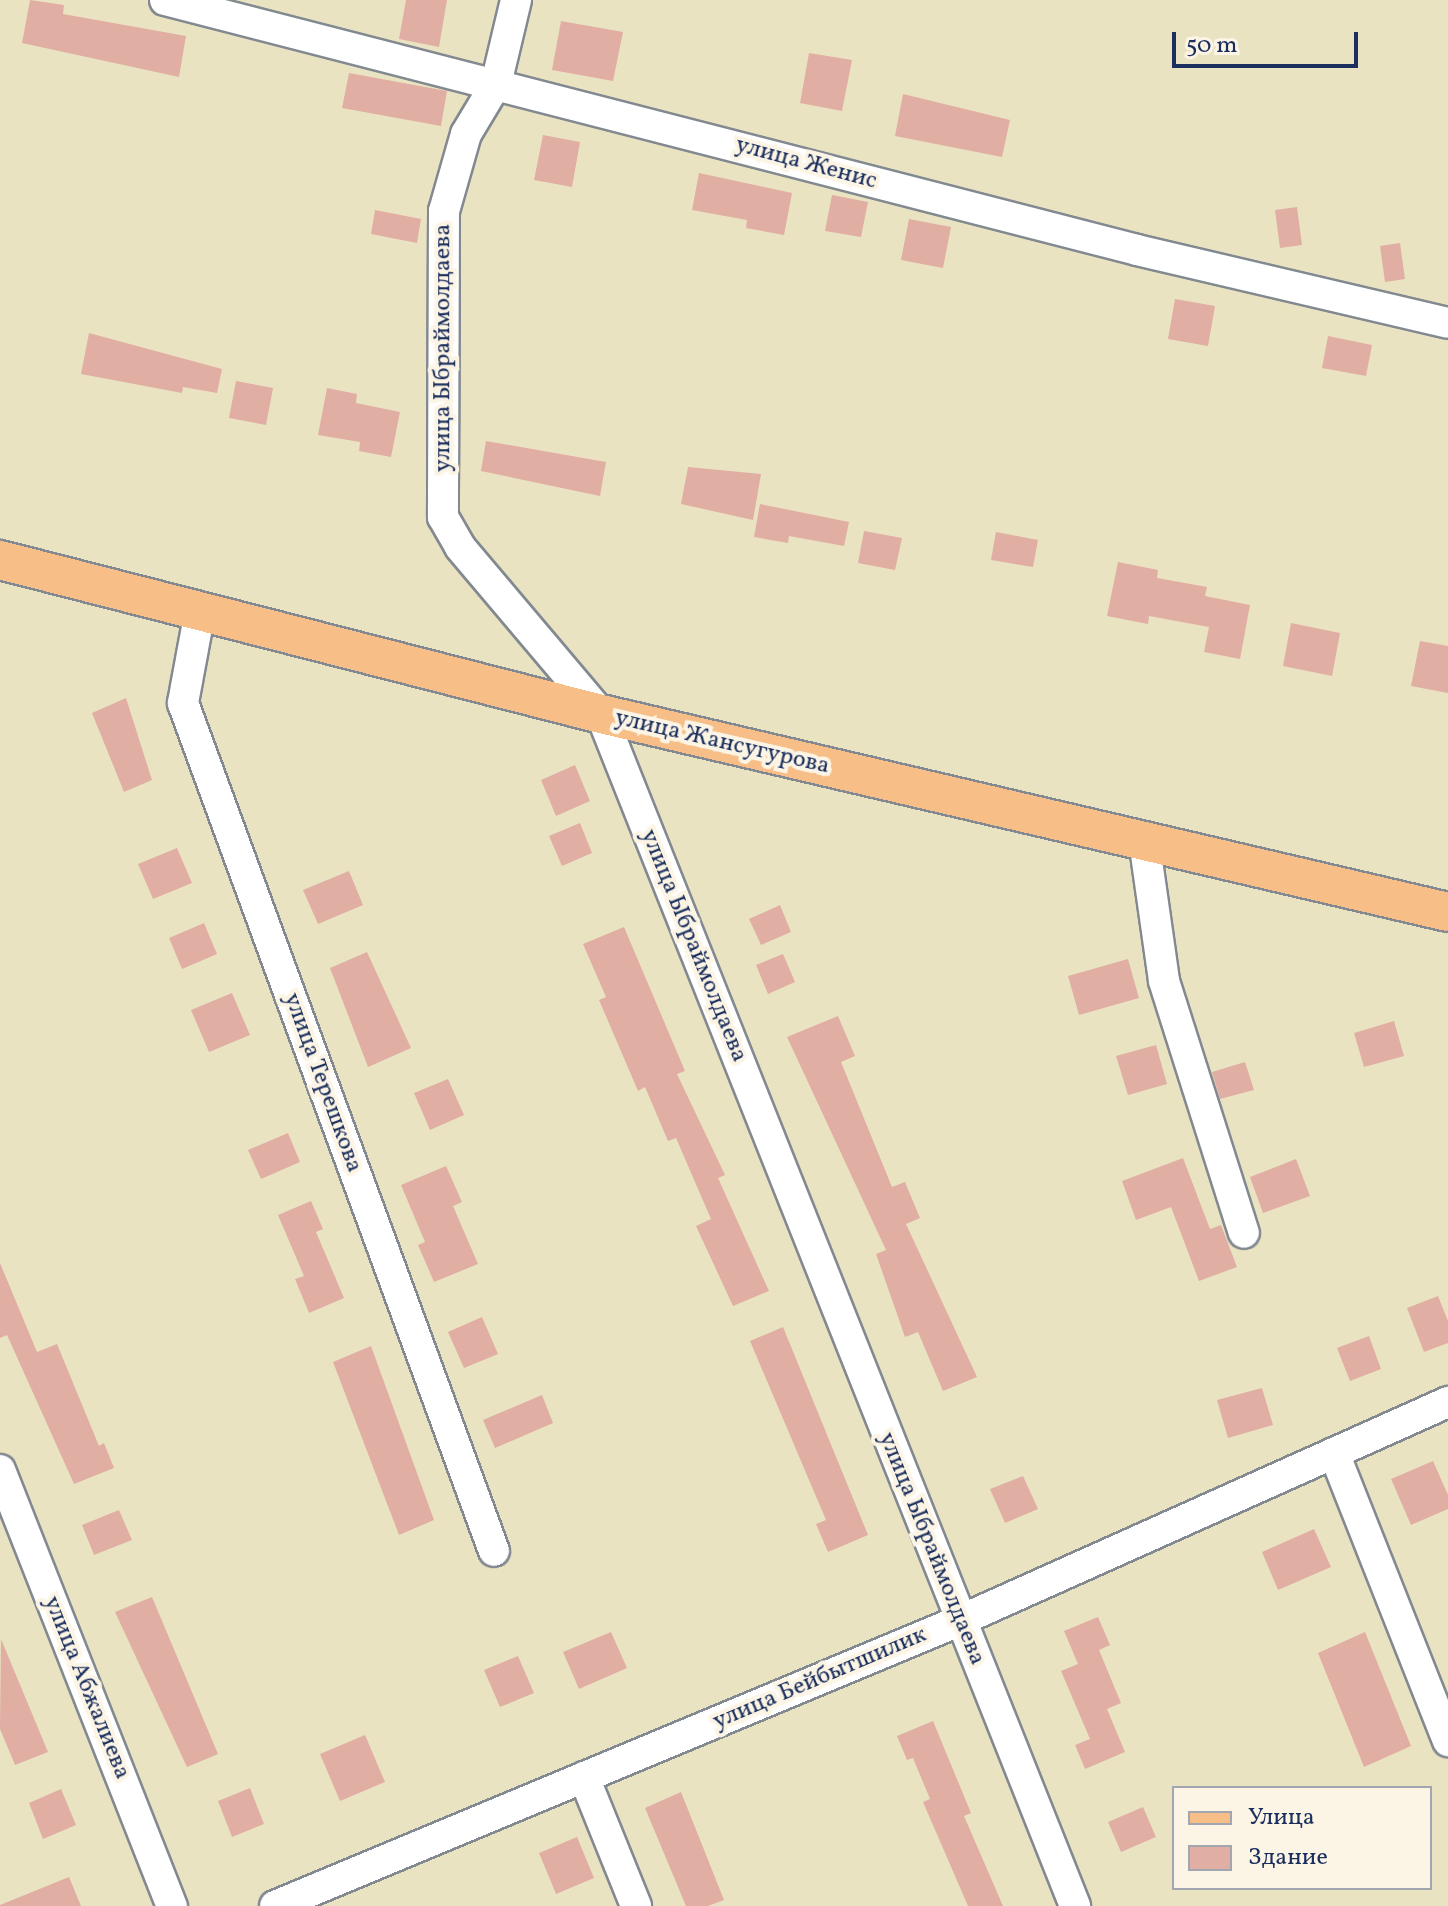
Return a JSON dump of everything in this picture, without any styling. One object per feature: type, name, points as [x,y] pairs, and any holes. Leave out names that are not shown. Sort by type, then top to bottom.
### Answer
[{"type":"main road","name":"улица Жансугурова","points":[[0,560],[601,714],[1448,912]]},
{"type":"street","name":"улица Женис","points":[[165,0],[1137,250],[1448,323]]},
{"type":"street","name":"улица Ыбраймолдаева","points":[[516,0],[496,84],[466,134],[444,211],[443,517],[460,547],[601,714],[959,1621],[1075,1906]]},
{"type":"street","name":"улица Терешкова","points":[[200,611],[183,703],[494,1551]]},
{"type":"street","points":[[1144,840],[1164,981],[1244,1233]]},
{"type":"street","name":"улица Бейбытшилик","points":[[275,1906],[959,1621],[1448,1402]]},
{"type":"street","points":[[1334,1453],[1448,1741]]},
{"type":"street","name":"улица Абжалиева","points":[[0,1470],[172,1906]]},
{"type":"street","points":[[584,1777],[636,1906]]},
{"type":"building","points":[[30,0],[64,5],[63,14],[186,36],[179,77],[22,43]]},
{"type":"building","points":[[406,0],[447,0],[439,47],[399,39]]},
{"type":"building","points":[[561,21],[623,32],[613,81],[552,70]]},
{"type":"building","points":[[809,53],[852,60],[842,111],[800,103]]},
{"type":"building","points":[[349,73],[447,91],[441,126],[342,108]]},
{"type":"building","points":[[903,94],[1010,120],[1002,157],[895,136]]},
{"type":"building","points":[[543,135],[580,142],[572,187],[534,180]]},
{"type":"building","points":[[699,173],[792,193],[784,235],[746,228],[747,220],[692,210]]},
{"type":"building","points":[[832,195],[868,202],[861,237],[825,231]]},
{"type":"building","points":[[1297,207],[1302,245],[1280,248],[1275,210]]},
{"type":"building","points":[[375,210],[421,219],[417,243],[371,234]]},
{"type":"building","points":[[909,219],[951,227],[943,268],[901,260]]},
{"type":"building","points":[[1400,243],[1405,279],[1385,282],[1380,246]]},
{"type":"building","points":[[1175,299],[1215,306],[1208,346],[1168,339]]},
{"type":"building","points":[[89,333],[222,369],[217,393],[183,387],[182,393],[81,374]]},
{"type":"building","points":[[1328,336],[1372,345],[1366,376],[1322,368]]},
{"type":"building","points":[[236,381],[273,388],[266,425],[229,418]]},
{"type":"building","points":[[327,388],[357,394],[356,403],[400,412],[391,457],[359,451],[360,442],[318,435]]},
{"type":"building","points":[[486,441],[606,462],[600,496],[481,471]]},
{"type":"building","points":[[688,467],[761,474],[753,520],[681,504]]},
{"type":"building","points":[[760,504],[849,522],[844,546],[789,536],[788,543],[754,537]]},
{"type":"building","points":[[864,531],[902,538],[895,570],[858,563]]},
{"type":"building","points":[[996,532],[1038,540],[1033,567],[991,560]]},
{"type":"building","points":[[1118,562],[1158,570],[1157,578],[1207,587],[1205,596],[1250,605],[1240,659],[1204,652],[1209,627],[1149,616],[1148,624],[1107,616]]},
{"type":"building","points":[[1291,623],[1340,633],[1332,676],[1283,666]]},
{"type":"building","points":[[1420,641],[1448,646],[1448,693],[1411,686]]},
{"type":"building","points":[[126,698],[152,780],[124,792],[92,713]]},
{"type":"building","points":[[575,765],[590,801],[556,816],[541,780]]},
{"type":"building","points":[[580,823],[592,853],[562,866],[549,836]]},
{"type":"building","points":[[177,848],[192,883],[153,899],[138,864]]},
{"type":"building","points":[[349,871],[363,905],[318,924],[303,890]]},
{"type":"building","points":[[780,905],[791,932],[761,945],[749,919]]},
{"type":"building","points":[[204,923],[217,954],[182,969],[169,938]]},
{"type":"building","points":[[624,927],[685,1071],[677,1074],[725,1175],[718,1178],[769,1291],[733,1306],[696,1226],[711,1219],[676,1138],[668,1141],[645,1087],[638,1091],[599,1000],[606,997],[583,944]]},
{"type":"building","points":[[367,952],[411,1048],[368,1067],[330,968]]},
{"type":"building","points":[[783,954],[795,982],[768,994],[756,965]]},
{"type":"building","points":[[1128,959],[1139,998],[1079,1015],[1068,976]]},
{"type":"building","points":[[232,993],[250,1035],[209,1052],[191,1010]]},
{"type":"building","points":[[838,1016],[855,1056],[841,1062],[892,1187],[905,1182],[920,1218],[906,1224],[977,1377],[943,1391],[918,1332],[905,1337],[876,1254],[886,1250],[787,1037]]},
{"type":"building","points":[[1394,1021],[1404,1056],[1364,1067],[1354,1033]]},
{"type":"building","points":[[1156,1045],[1167,1084],[1128,1095],[1116,1056]]},
{"type":"building","points":[[1245,1062],[1254,1090],[1220,1099],[1212,1072]]},
{"type":"building","points":[[448,1079],[464,1115],[430,1130],[414,1093]]},
{"type":"building","points":[[288,1133],[300,1162],[261,1179],[248,1150]]},
{"type":"building","points":[[1183,1158],[1210,1229],[1221,1225],[1237,1267],[1199,1281],[1171,1207],[1136,1220],[1122,1181]]},
{"type":"building","points":[[1296,1159],[1310,1196],[1263,1213],[1250,1177]]},
{"type":"building","points":[[446,1166],[462,1202],[453,1206],[478,1264],[434,1282],[418,1245],[425,1242],[401,1185]]},
{"type":"building","points":[[311,1201],[323,1229],[316,1232],[344,1298],[309,1313],[295,1279],[304,1276],[278,1215]]},
{"type":"building","points":[[0,1263],[37,1352],[57,1344],[99,1446],[104,1443],[114,1468],[74,1484],[7,1335],[0,1338]]},
{"type":"building","points":[[1438,1296],[1448,1321],[1448,1343],[1424,1352],[1407,1308]]},
{"type":"building","points":[[482,1317],[498,1354],[464,1368],[448,1332]]},
{"type":"building","points":[[783,1327],[868,1535],[828,1552],[816,1524],[826,1520],[750,1341]]},
{"type":"building","points":[[1369,1336],[1381,1369],[1350,1381],[1337,1348]]},
{"type":"building","points":[[371,1346],[434,1520],[399,1535],[333,1362]]},
{"type":"building","points":[[1262,1388],[1273,1425],[1228,1438],[1217,1400]]},
{"type":"building","points":[[542,1395],[553,1423],[495,1448],[483,1420]]},
{"type":"building","points":[[1433,1461],[1448,1495],[1448,1509],[1411,1525],[1391,1479]]},
{"type":"building","points":[[1023,1476],[1038,1509],[1005,1523],[990,1489]]},
{"type":"building","points":[[119,1510],[132,1540],[94,1555],[82,1525]]},
{"type":"building","points":[[1314,1529],[1331,1567],[1278,1590],[1262,1552]]},
{"type":"building","points":[[152,1597],[218,1754],[187,1767],[115,1612]]},
{"type":"building","points":[[1098,1617],[1110,1645],[1099,1650],[1121,1703],[1107,1709],[1125,1752],[1085,1769],[1075,1745],[1090,1739],[1061,1671],[1078,1664],[1064,1631]]},
{"type":"building","points":[[611,1632],[627,1668],[579,1689],[563,1652]]},
{"type":"building","points":[[1365,1632],[1411,1746],[1364,1767],[1318,1653]]},
{"type":"building","points":[[1,1639],[48,1752],[15,1765],[0,1729]]},
{"type":"building","points":[[518,1656],[534,1693],[500,1707],[484,1670]]},
{"type":"building","points":[[933,1721],[971,1813],[964,1816],[1003,1906],[968,1906],[923,1802],[930,1799],[913,1758],[907,1760],[897,1736]]},
{"type":"building","points":[[365,1735],[385,1782],[340,1801],[320,1754]]},
{"type":"building","points":[[250,1788],[264,1824],[232,1837],[218,1801]]},
{"type":"building","points":[[61,1789],[76,1825],[43,1839],[29,1803]]},
{"type":"building","points":[[681,1792],[724,1900],[708,1906],[686,1906],[645,1808]]},
{"type":"building","points":[[1143,1807],[1156,1837],[1121,1852],[1108,1822]]},
{"type":"building","points":[[577,1837],[594,1878],[556,1894],[539,1853]]},
{"type":"building","points":[[69,1877],[81,1906],[0,1906],[0,1905]]}]
